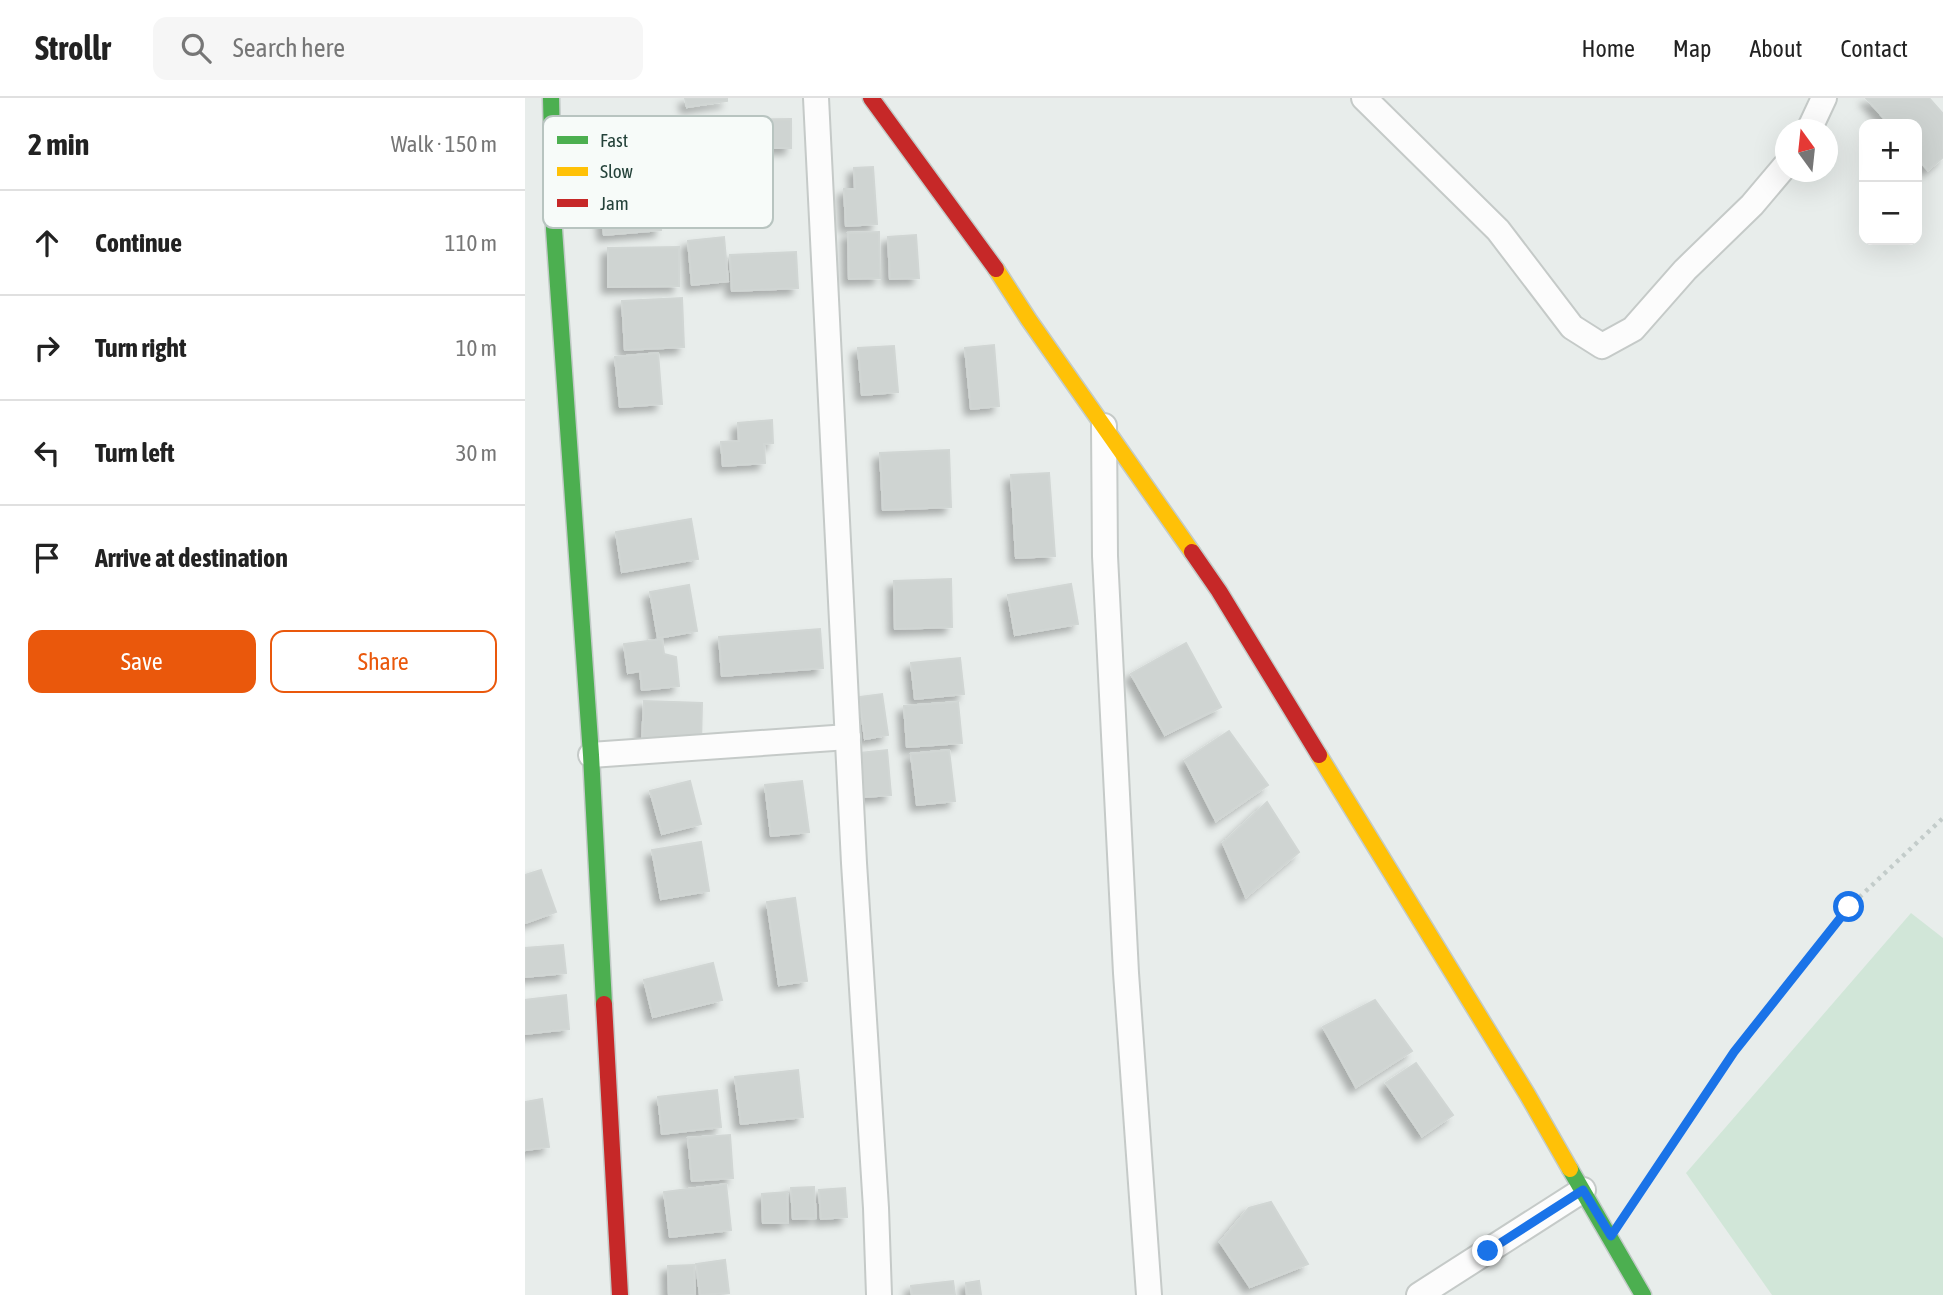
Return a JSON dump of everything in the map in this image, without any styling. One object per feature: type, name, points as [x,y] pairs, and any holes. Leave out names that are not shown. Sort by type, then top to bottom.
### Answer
[{"type":"street","points":[[551,98],[551,116]]},
{"type":"street","points":[[816,98],[879,1295]]},
{"type":"street","points":[[871,98],[987,255],[1029,320],[1219,591],[1527,1094],[1643,1295]]},
{"type":"street","points":[[1364,98],[1498,230],[1573,327],[1602,346],[1633,329],[1685,270],[1752,205],[1775,179]]},
{"type":"street","points":[[1814,119],[1824,98]]},
{"type":"street","points":[[554,228],[591,755],[620,1295]]},
{"type":"street","points":[[1104,426],[1105,556],[1126,972],[1149,1295]]},
{"type":"street","points":[[591,755],[848,737]]},
{"type":"street","points":[[1419,1295],[1583,1190]]},
{"type":"path","points":[[1611,1236],[1734,1052],[1840,918],[1943,818]]},
{"type":"green space","points":[[1911,913],[1943,938],[1943,1295],[1772,1295],[1686,1173]]},
{"type":"building","points":[[685,98],[727,98],[727,101],[687,107]]},
{"type":"building","points":[[1866,98],[1929,98],[1943,114],[1943,157],[1928,170],[1922,163],[1922,119],[1885,119]]},
{"type":"building","points":[[773,119],[791,119],[791,148],[773,148]]},
{"type":"building","points":[[873,167],[877,224],[846,226],[844,189],[855,189],[854,168]]},
{"type":"building","points":[[603,228],[661,230],[604,235]]},
{"type":"building","points":[[879,232],[880,278],[849,279],[848,233]]},
{"type":"building","points":[[916,235],[919,278],[890,279],[888,237]]},
{"type":"building","points":[[724,237],[728,281],[692,285],[688,241]]},
{"type":"building","points":[[679,247],[679,286],[608,287],[608,248]]},
{"type":"building","points":[[796,252],[798,288],[732,291],[730,255]]},
{"type":"building","points":[[682,298],[684,347],[625,350],[622,301]]},
{"type":"building","points":[[994,345],[999,406],[971,409],[965,348]]},
{"type":"building","points":[[894,346],[898,392],[862,395],[858,348]]},
{"type":"building","points":[[658,353],[662,404],[620,407],[615,357]]},
{"type":"building","points":[[772,420],[773,443],[764,444],[765,463],[723,466],[721,442],[739,441],[738,423]]},
{"type":"building","points":[[949,450],[951,507],[883,510],[880,453]]},
{"type":"building","points":[[1049,473],[1055,556],[1016,558],[1011,475]]},
{"type":"building","points":[[691,519],[698,559],[622,572],[616,532]]},
{"type":"building","points":[[951,579],[952,627],[895,629],[894,581]]},
{"type":"building","points":[[1071,584],[1078,624],[1015,635],[1008,595]]},
{"type":"building","points":[[689,585],[697,631],[658,638],[650,592]]},
{"type":"building","points":[[820,629],[823,668],[722,676],[719,637]]},
{"type":"building","points":[[662,639],[664,654],[676,657],[679,686],[642,690],[640,671],[628,673],[624,644]]},
{"type":"building","points":[[1186,643],[1221,707],[1165,735],[1131,674]]},
{"type":"building","points":[[960,658],[964,694],[915,699],[911,663]]},
{"type":"building","points":[[882,694],[888,735],[865,739],[859,697]]},
{"type":"building","points":[[644,701],[702,703],[701,744],[642,741]]},
{"type":"building","points":[[958,702],[962,743],[907,747],[904,706]]},
{"type":"building","points":[[1229,731],[1268,785],[1216,821],[1185,760]]},
{"type":"building","points":[[887,750],[891,795],[864,797],[860,753]]},
{"type":"building","points":[[949,750],[955,801],[917,805],[911,754]]},
{"type":"building","points":[[690,781],[701,824],[662,834],[650,791]]},
{"type":"building","points":[[802,781],[809,832],[771,836],[765,785]]},
{"type":"building","points":[[1267,802],[1299,852],[1246,897],[1223,843]]},
{"type":"building","points":[[701,842],[709,891],[661,899],[652,850]]},
{"type":"building","points":[[541,870],[556,912],[525,923],[525,875]]},
{"type":"building","points":[[795,898],[807,981],[779,985],[767,902]]},
{"type":"building","points":[[563,945],[566,973],[525,977],[525,948]]},
{"type":"building","points":[[713,963],[722,1000],[653,1017],[644,980]]},
{"type":"building","points":[[566,995],[569,1029],[525,1034],[525,1000]]},
{"type":"building","points":[[1375,1000],[1412,1051],[1356,1087],[1323,1027]]},
{"type":"building","points":[[1416,1063],[1453,1115],[1422,1136],[1386,1083]]},
{"type":"building","points":[[798,1070],[803,1117],[741,1124],[735,1077]]},
{"type":"building","points":[[717,1090],[721,1127],[662,1134],[658,1097]]},
{"type":"building","points":[[542,1099],[549,1147],[525,1150],[525,1102]]},
{"type":"building","points":[[730,1135],[733,1178],[692,1181],[688,1138]]},
{"type":"building","points":[[726,1184],[731,1230],[670,1237],[664,1192]]},
{"type":"building","points":[[814,1187],[816,1218],[793,1219],[791,1188]]},
{"type":"building","points":[[845,1188],[847,1217],[821,1219],[819,1190]]},
{"type":"building","points":[[787,1192],[788,1223],[763,1223],[762,1194]]},
{"type":"building","points":[[1271,1202],[1308,1264],[1250,1287],[1220,1242],[1249,1208]]},
{"type":"building","points":[[725,1260],[729,1293],[700,1295],[696,1264]]},
{"type":"building","points":[[694,1265],[695,1295],[669,1295],[668,1266]]},
{"type":"building","points":[[953,1281],[955,1295],[912,1295],[911,1286]]},
{"type":"building","points":[[979,1281],[981,1295],[967,1295],[966,1283]]},
{"type":"traffic: fast","points":[[551,98],[551,116]]},
{"type":"traffic: fast","points":[[554,228],[591,755],[604,1004]]},
{"type":"traffic: fast","points":[[1570,1169],[1643,1295]]},
{"type":"traffic: slow","points":[[996,269],[1192,552]]},
{"type":"traffic: slow","points":[[1319,755],[1527,1094],[1570,1169]]},
{"type":"traffic: jam","points":[[871,98],[996,269]]},
{"type":"traffic: jam","points":[[1192,552],[1219,591],[1319,755]]},
{"type":"traffic: jam","points":[[604,1004],[620,1295]]},
{"type":"route","points":[[1488,1251],[1583,1190],[1611,1236],[1734,1052],[1849,907]]}]
